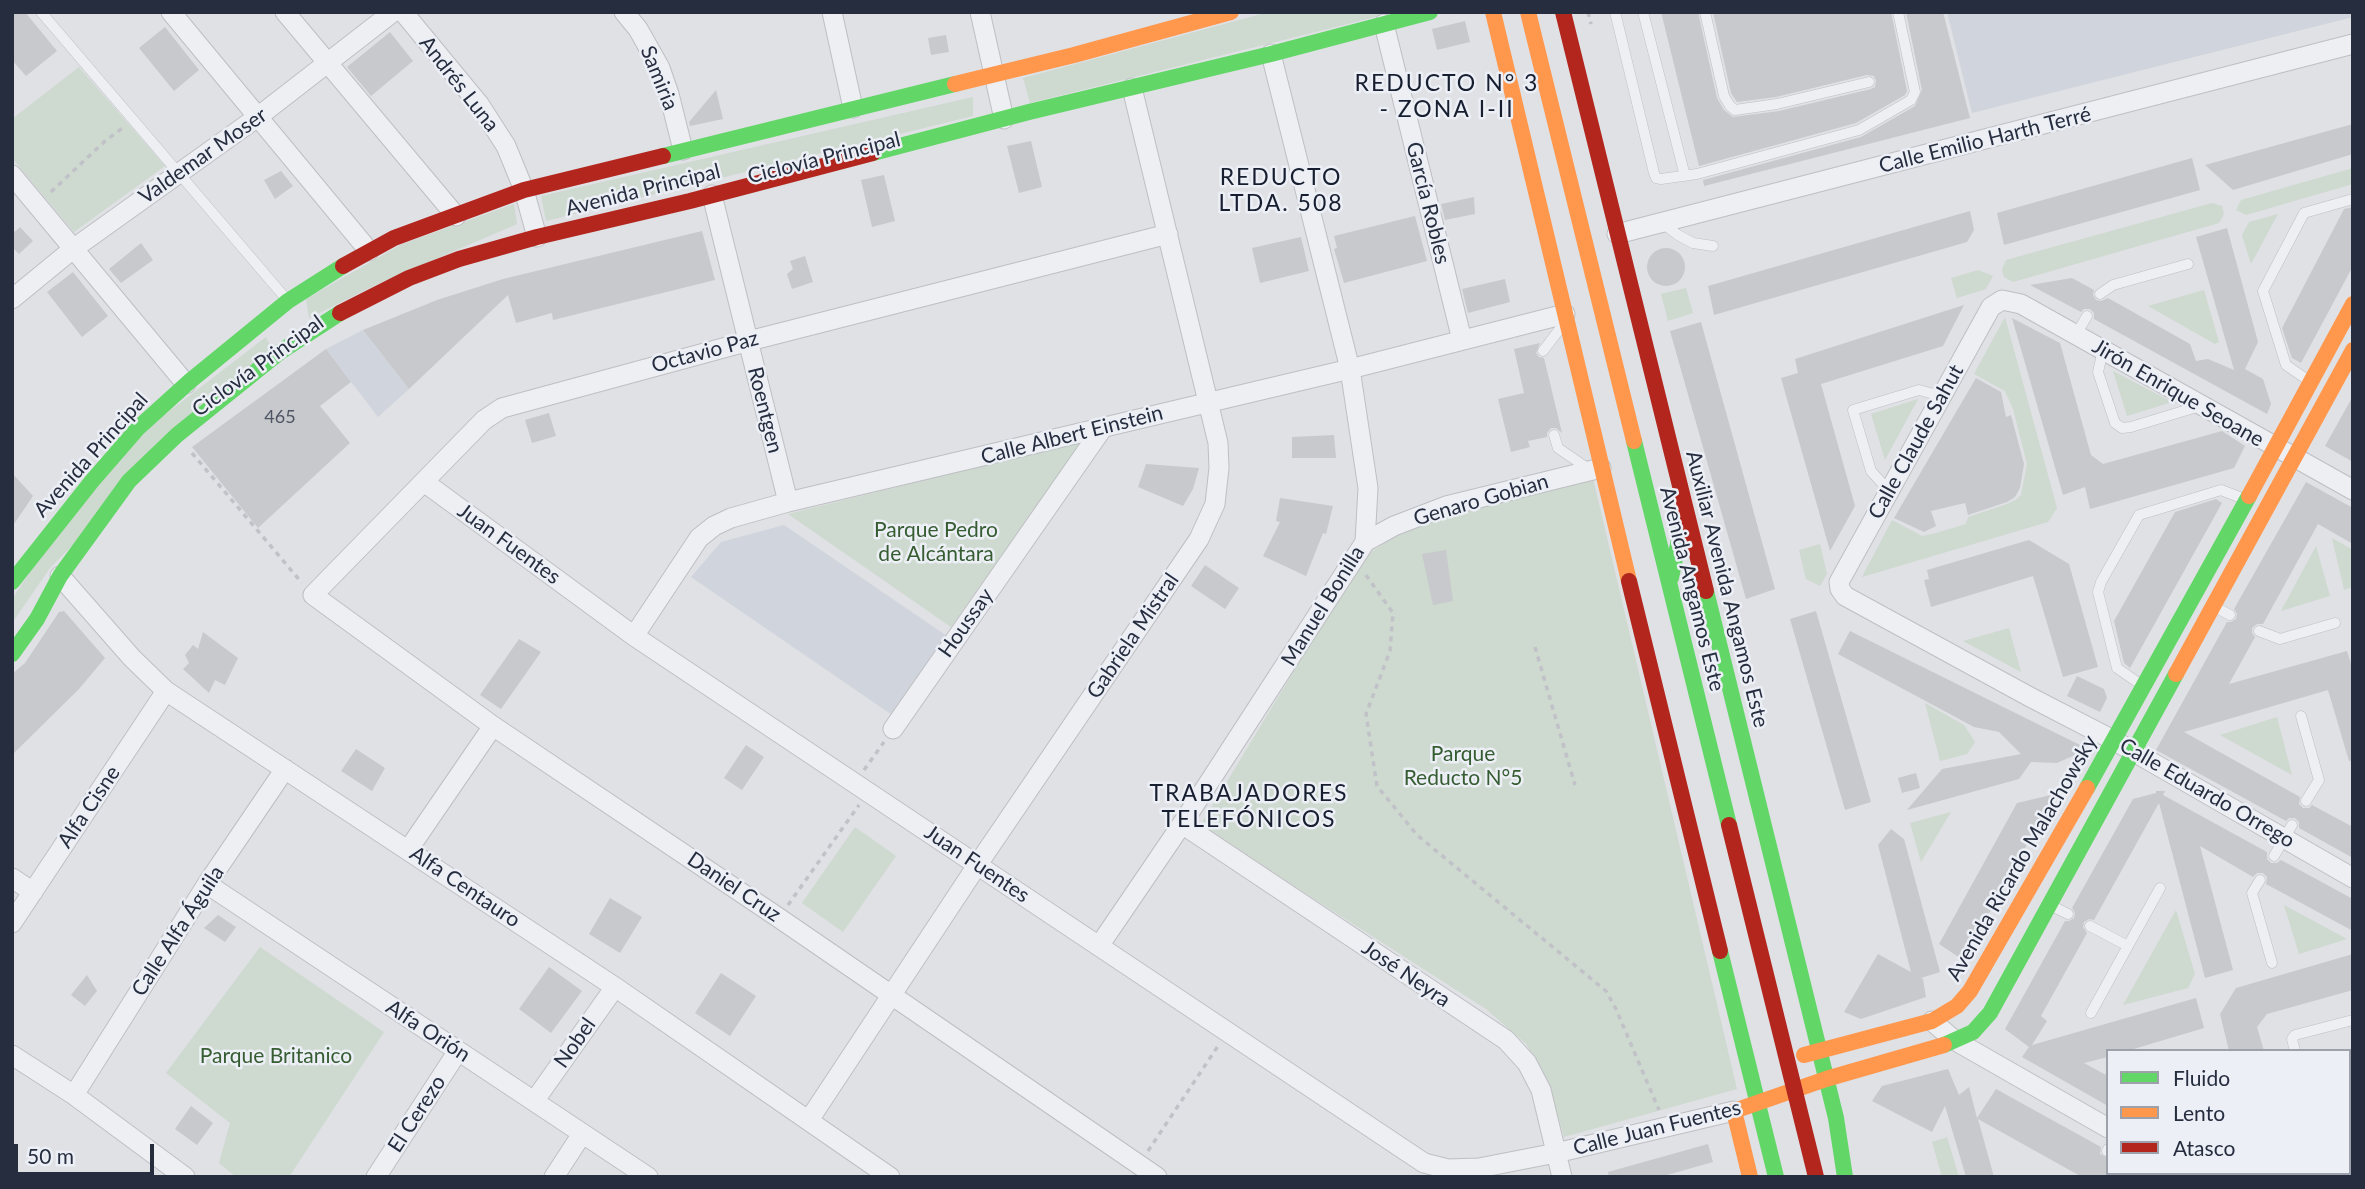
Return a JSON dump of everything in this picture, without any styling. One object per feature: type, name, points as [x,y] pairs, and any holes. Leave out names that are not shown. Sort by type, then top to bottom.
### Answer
[{"type":"main road","name":"Avenida Principal","points":[[12,582],[138,428],[186,384],[284,305],[369,251],[394,239],[524,190],[1231,12]]},
{"type":"main road","name":"Avenida Principal","points":[[12,654],[37,619],[60,576],[129,481],[177,435],[270,359],[329,319],[409,278],[458,259],[537,237],[1430,12]]},
{"type":"main road","points":[[1493,12],[1566,317],[1596,469],[1776,1177]]},
{"type":"main road","name":"Avenida Angamos Este","points":[[1528,12],[1816,1177]]},
{"type":"main road","name":"Auxiliar Avenida Angamos Este","points":[[1563,12],[1836,1118],[1845,1177]]},
{"type":"main road","name":"Avenida Ricardo Malachowsky","points":[[1757,1102],[1826,1079],[1940,1047],[1973,1032],[1990,1013],[2049,904],[2124,745],[2145,687],[2353,304]]},
{"type":"main road","points":[[284,305],[301,338]]},
{"type":"main road","name":"Avenida Ricardo Malachowsky","points":[[1786,1059],[1932,1021],[1957,1006],[1970,990],[2213,605],[2353,350]]},
{"type":"main road","points":[[1670,585],[1685,510]]},
{"type":"main road","points":[[2194,596],[2213,605]]},
{"type":"main road","points":[[1757,1102],[1786,1059]]},
{"type":"main road","name":"Calle Juan Fuentes","points":[[1734,1111],[1757,1102]]},
{"type":"main road","points":[[1734,1111],[1750,1177]]},
{"type":"street","points":[[171,12],[369,251]]},
{"type":"street","points":[[285,12],[456,216]]},
{"type":"street","name":"Valdemar Moser","points":[[12,299],[73,248],[259,117],[393,12]]},
{"type":"street","name":"Andrés Luna","points":[[403,12],[479,104],[506,146],[524,190],[537,237]]},
{"type":"street","name":"Samiria","points":[[624,12],[638,29],[660,68],[683,150]]},
{"type":"street","points":[[832,12],[853,108]]},
{"type":"street","points":[[980,12],[1004,119]]},
{"type":"street","name":"García Robles","points":[[1384,24],[1462,341]]},
{"type":"street","name":"Calle Emilio Harth Terré","points":[[1617,234],[2353,44]]},
{"type":"street","name":"Manuel Bonilla","points":[[1099,947],[1360,550],[1368,488],[1350,369],[1271,54]]},
{"type":"street","name":"Gabriela Mistral","points":[[809,1120],[978,864],[1166,588],[1208,523],[1214,504],[1219,468],[1218,443],[1132,88]]},
{"type":"street","points":[[12,175],[186,384]]},
{"type":"street","name":"Roentgen","points":[[712,195],[788,502]]},
{"type":"street","name":"Octavio Paz","points":[[313,595],[484,420],[502,408],[749,341],[1168,234]]},
{"type":"street","name":"Jirón Enrique Seoane","points":[[2003,300],[2021,304],[2353,490]]},
{"type":"street","name":"Calle Claude Sahut","points":[[1840,589],[1839,582],[1991,307],[2003,300]]},
{"type":"street","name":"Calle Albert Einstein","points":[[634,636],[704,533],[731,518],[788,502],[1566,317]]},
{"type":"street","name":"Houssay","points":[[893,729],[1102,429]]},
{"type":"street","name":"Genaro Gobian","points":[[1360,550],[1394,526],[1446,506],[1596,469]]},
{"type":"street","name":"Juan Fuentes","points":[[424,482],[634,636],[1424,1163],[1448,1169],[1479,1168],[1556,1153]]},
{"type":"street","name":"Alfa Centauro","points":[[60,576],[132,658],[166,691],[615,987],[890,1177]]},
{"type":"street","name":"Calle Eduardo Orrego","points":[[1840,589],[1845,596],[1922,638],[2288,831],[2353,877]]},
{"type":"street","name":"Daniel Cruz","points":[[313,595],[493,726],[1157,1177]]},
{"type":"street","name":"Alfa Cisne","points":[[12,923],[166,691]]},
{"type":"street","points":[[408,850],[493,726]]},
{"type":"street","name":"Calle Alfa Águila","points":[[74,1095],[207,884],[285,769]]},
{"type":"street","name":"José Neyra","points":[[1182,824],[1506,1040],[1527,1063],[1541,1090],[1562,1177]]},
{"type":"street","points":[[12,878],[33,892]]},
{"type":"street","name":"Alfa Orión","points":[[207,884],[648,1177]]},
{"type":"street","name":"Nobel","points":[[535,1100],[615,987]]},
{"type":"street","points":[[1932,1021],[1954,1040],[2106,1127]]},
{"type":"street","name":"El Cerezo","points":[[376,1177],[458,1051]]},
{"type":"street","points":[[12,1055],[74,1095],[185,1177]]},
{"type":"street","name":"Calle Juan Fuentes","points":[[1556,1153],[1734,1111]]},
{"type":"street","points":[[554,1177],[582,1134]]},
{"type":"lane","points":[[41,12],[179,172],[284,305]]},
{"type":"lane","points":[[1615,12],[1656,178],[1685,177],[1859,130],[1911,100],[1915,92],[1898,12]]},
{"type":"lane","points":[[1643,12],[1685,177]]},
{"type":"lane","points":[[1705,12],[1724,96],[1735,110],[1777,104],[1868,82]]},
{"type":"lane","points":[[2311,383],[2286,365],[2263,291],[2304,213],[2353,199]]},
{"type":"lane","points":[[1661,222],[1693,243],[1713,246]]},
{"type":"lane","points":[[2101,294],[2113,285],[2188,264]]},
{"type":"lane","points":[[2076,335],[2087,316]]},
{"type":"lane","points":[[1543,351],[1566,317]]},
{"type":"lane","points":[[2103,351],[2098,372],[2115,423],[2122,428],[2201,406]]},
{"type":"lane","points":[[1889,491],[1871,471],[1853,410],[1919,390],[1941,396]]},
{"type":"lane","points":[[1554,435],[1558,448],[1596,469]]},
{"type":"lane","points":[[2145,687],[2117,668],[2098,592],[2101,582],[2139,515],[2221,490],[2247,500]]},
{"type":"lane","points":[[2213,605],[2230,615]]},
{"type":"lane","points":[[2259,631],[2280,639],[2336,623]]},
{"type":"lane","points":[[2301,716],[2319,780],[2306,801]]},
{"type":"lane","points":[[2274,856],[2288,831]]},
{"type":"lane","points":[[2260,880],[2252,893],[2273,963]]},
{"type":"lane","points":[[2091,1013],[2160,888]]},
{"type":"lane","points":[[2049,904],[2068,915]]},
{"type":"lane","points":[[2090,926],[2128,946]]},
{"type":"lane","points":[[2294,1049],[2292,1040],[2295,1035],[2353,1020]]},
{"type":"path","points":[[37,206],[105,141],[134,120]]},
{"type":"path","points":[[177,435],[313,595]]},
{"type":"path","points":[[1360,550],[1393,613],[1390,651],[1366,714],[1377,786],[1417,835],[1606,991],[1667,1127]]},
{"type":"path","points":[[1535,647],[1575,785]]},
{"type":"path","points":[[779,918],[862,787],[893,729]]},
{"type":"path","points":[[1139,1165],[1227,1033]]},
{"type":"shaded area","points":[[1947,12],[2353,12],[2353,17],[1972,113]]},
{"type":"shaded area","points":[[363,330],[409,389],[378,417],[326,349]]},
{"type":"shaded area","points":[[784,525],[950,638],[895,717],[691,577],[721,542]]},
{"type":"green space","points":[[1269,12],[1396,12],[1030,103],[1023,78]]},
{"type":"green space","points":[[79,67],[165,166],[74,232],[12,158],[12,119]]},
{"type":"green space","points":[[973,97],[973,116],[546,221],[541,196]]},
{"type":"green space","points":[[2353,168],[2353,184],[2246,215],[2236,210],[2241,200]]},
{"type":"green space","points":[[2212,203],[2222,206],[2224,214],[2219,223],[2013,282],[2004,277],[2002,270],[2006,260]]},
{"type":"green space","points":[[514,204],[517,224],[380,283],[309,318],[306,299],[402,244]]},
{"type":"green space","points":[[2278,214],[2251,264],[2242,235],[2249,222]]},
{"type":"green space","points":[[1978,270],[1993,276],[1986,289],[1957,298],[1951,278]]},
{"type":"green space","points":[[1686,288],[1693,313],[1668,321],[1661,294]]},
{"type":"green space","points":[[2204,290],[2219,342],[2215,344],[2148,306]]},
{"type":"green space","points":[[2005,317],[2057,508],[2048,522],[1862,577],[1892,520],[1922,536],[1966,524],[1968,517],[2007,504],[2021,495],[2027,464],[2013,409],[2005,391],[1974,374]]},
{"type":"green space","points":[[266,337],[271,347],[50,568],[12,623],[12,599],[45,550],[141,433]]},
{"type":"green space","points":[[2113,371],[2172,402],[2127,416]]},
{"type":"green space","points":[[1918,399],[1885,460],[1871,414]]},
{"type":"green space","name":"Parque Pedro de Alcántara","points":[[1082,441],[951,627],[788,514]]},
{"type":"green space","name":"Parque Reducto N°5","points":[[1592,474],[1737,1089],[1564,1137],[1548,1081],[1526,1044],[1486,1009],[1200,826],[1363,557],[1399,534],[1449,511]]},
{"type":"green space","points":[[2332,538],[2353,550],[2353,587],[2344,590]]},
{"type":"green space","points":[[1820,544],[1827,574],[1820,586],[1806,579],[1799,550]]},
{"type":"green space","points":[[2316,546],[2330,596],[2281,611]]},
{"type":"green space","points":[[2009,628],[2021,672],[1963,641]]},
{"type":"green space","points":[[1925,703],[1964,725],[1975,742],[1967,754],[1940,761]]},
{"type":"green space","points":[[2277,717],[2292,775],[2220,735]]},
{"type":"green space","points":[[1951,812],[1921,862],[1910,823]]},
{"type":"green space","points":[[855,827],[896,856],[843,932],[802,903]]},
{"type":"green space","points":[[2284,905],[2347,939],[2299,954]]},
{"type":"green space","points":[[2176,910],[2195,974],[2188,988],[2123,1005]]},
{"type":"green space","name":"Parque Britanico","points":[[260,947],[384,1032],[289,1177],[236,1177],[219,1163],[230,1123],[166,1073]]},
{"type":"green space","points":[[1947,1137],[1959,1177],[1942,1177],[1932,1142]]},
{"type":"building","points":[[12,12],[25,12],[57,51],[26,76],[12,60]]},
{"type":"building","points":[[1661,12],[1698,12],[1717,98],[1724,110],[1733,117],[1779,111],[1871,89],[1875,87],[1876,81],[1874,76],[1867,75],[1776,97],[1737,102],[1731,93],[1713,12],[1891,12],[1907,91],[1905,95],[1856,123],[1699,166]]},
{"type":"building","points":[[1906,12],[1943,12],[1970,118],[1704,186],[1703,180],[1861,137],[1915,106],[1922,90]]},
{"type":"building","points":[[1465,21],[1470,42],[1437,50],[1432,29]]},
{"type":"building","points":[[165,27],[199,70],[174,91],[139,48]]},
{"type":"building","points":[[390,32],[413,61],[371,96],[347,67]]},
{"type":"building","points":[[946,35],[949,52],[931,55],[928,38]]},
{"type":"building","points":[[716,90],[723,119],[690,126],[689,122]]},
{"type":"building","points":[[2353,124],[2353,154],[2233,190],[2205,165]]},
{"type":"building","points":[[1031,141],[1042,187],[1019,193],[1007,146]]},
{"type":"building","points":[[2192,158],[2200,190],[2004,245],[1997,213]]},
{"type":"building","points":[[281,171],[293,186],[275,199],[264,180]]},
{"type":"building","points":[[884,175],[895,221],[872,227],[861,180]]},
{"type":"building","points":[[1474,197],[1475,214],[1445,220],[1441,204]]},
{"type":"building","points":[[2353,207],[2353,266],[2301,363],[2292,358],[2282,328],[2344,209]]},
{"type":"building","points":[[1970,211],[1974,230],[1967,242],[1714,315],[1708,286]]},
{"type":"building","points":[[1415,216],[1427,261],[1344,283],[1334,249],[1337,248],[1334,236]]},
{"type":"building","points":[[20,227],[33,241],[19,254],[12,247],[12,234]]},
{"type":"building","points":[[2227,228],[2258,342],[2245,369],[2263,379],[2271,404],[2267,414],[2094,319],[2094,313],[2090,309],[2081,312],[2030,285],[2072,278],[2094,290],[2096,300],[2108,298],[2190,344],[2196,361],[2208,359],[2234,370],[2196,237]]},
{"type":"building","points":[[702,231],[715,280],[553,320],[552,313],[516,323],[508,295],[409,389],[363,330],[437,300],[503,279]]},
{"type":"building","points":[[1301,237],[1309,271],[1260,283],[1252,248]]},
{"type":"building","points":[[141,243],[153,260],[121,283],[109,269]]},
{"type":"building","points":[[1666,248],[1680,253],[1685,267],[1680,281],[1666,286],[1652,281],[1647,267],[1652,253]]},
{"type":"building","points":[[805,256],[813,282],[792,289],[787,274],[793,269],[790,261]]},
{"type":"building","points":[[73,272],[108,316],[82,337],[47,292]]},
{"type":"building","points":[[1505,279],[1510,302],[1468,313],[1462,289]]},
{"type":"building","points":[[1964,305],[1943,346],[1821,384],[1855,506],[1830,551],[1781,378],[1798,373],[1795,359]]},
{"type":"building","points":[[2012,318],[2060,343],[2091,455],[2103,464],[2222,431],[2245,446],[2234,468],[2090,509],[2085,487],[2063,495]]},
{"type":"building","points":[[1701,322],[1775,589],[1746,599],[1670,331]]},
{"type":"building","points":[[1540,343],[1536,353],[1544,358],[1562,433],[1551,428],[1547,437],[1528,441],[1530,447],[1511,452],[1498,399],[1524,393],[1514,349]]},
{"type":"building","points":[[326,349],[351,382],[320,406],[350,443],[258,528],[192,447]]},
{"type":"building","points":[[1976,378],[2001,392],[2006,417],[2011,415],[2024,464],[2020,488],[2015,497],[2007,502],[1968,515],[1965,503],[1931,511],[1936,526],[1924,532],[1894,518]]},
{"type":"building","points":[[2353,396],[2353,462],[2325,446]]},
{"type":"building","points":[[549,413],[556,436],[532,443],[525,420]]},
{"type":"building","points":[[1334,435],[1336,458],[1292,458],[1292,437]]},
{"type":"building","points":[[1146,464],[1199,468],[1193,489],[1183,506],[1138,487]]},
{"type":"building","points":[[12,473],[33,496],[12,527]]},
{"type":"building","points":[[2306,482],[2353,508],[2353,544],[2318,524],[2263,624],[2252,628],[2255,637],[2229,684],[2347,651],[2353,670],[2353,760],[2349,761],[2328,690],[2184,732],[2300,797],[2299,804],[2303,808],[2312,805],[2353,827],[2353,858],[2299,828],[2299,822],[2295,818],[2286,821],[2156,750],[2227,622],[2236,619],[2234,609]]},
{"type":"building","points":[[1280,498],[1333,506],[1326,534],[1323,533],[1306,576],[1263,556],[1280,522],[1276,521]]},
{"type":"building","points":[[2216,499],[2222,503],[2130,668],[2124,663],[2114,621],[2175,512]]},
{"type":"building","points":[[2029,540],[2069,564],[2098,667],[2063,677],[2033,576],[1931,607],[1924,580],[1929,579],[1927,570]]},
{"type":"building","points":[[1446,550],[1453,601],[1433,605],[1422,554]]},
{"type":"building","points":[[1205,565],[1239,588],[1225,609],[1191,586]]},
{"type":"building","points":[[64,611],[105,658],[79,689],[12,755],[12,674],[25,663],[59,612]]},
{"type":"building","points":[[1816,611],[1871,802],[1845,810],[1790,619]]},
{"type":"building","points":[[1850,631],[2080,745],[2075,755],[2057,763],[2031,762],[2019,779],[1907,810],[1942,769],[2021,754],[1999,732],[1974,727],[1838,654]]},
{"type":"building","points":[[203,632],[238,658],[225,685],[215,680],[209,693],[183,669],[189,663],[185,655],[193,645],[198,649]]},
{"type":"building","points":[[519,639],[541,652],[501,709],[480,695]]},
{"type":"building","points":[[2077,676],[2104,689],[2107,698],[2100,712],[2067,696]]},
{"type":"building","points":[[746,745],[764,757],[742,790],[724,778]]},
{"type":"building","points":[[356,749],[385,768],[372,791],[341,771]]},
{"type":"building","points":[[1916,773],[1920,788],[1902,793],[1898,778]]},
{"type":"building","points":[[2165,791],[2163,795],[2267,852],[2267,859],[2271,863],[2281,860],[2353,899],[2353,931],[2266,884],[2267,877],[2263,873],[2257,873],[2253,877],[2200,846],[2233,970],[2205,978],[2159,803],[2094,920],[2084,922],[2083,927],[2087,933],[2041,1016],[2047,1021],[2032,1045],[2196,998],[2204,1028],[2134,1049],[2106,1049],[2106,1058],[2084,1063],[2106,1075],[2106,1105],[2022,1057],[2029,1047],[2005,1029],[2065,921],[2074,918],[2072,908],[2133,799]]},
{"type":"building","points":[[2055,794],[1963,960],[1939,944],[2017,803]]},
{"type":"building","points":[[1891,829],[1904,839],[1940,972],[1921,978],[1926,997],[1861,1019],[1844,1012],[1878,954],[1911,972],[1878,845]]},
{"type":"building","points":[[610,898],[642,917],[620,953],[589,934]]},
{"type":"building","points":[[218,915],[236,927],[225,942],[204,928]]},
{"type":"building","points":[[2353,954],[2353,990],[2267,1014],[2257,1027],[2263,1049],[2229,1049],[2220,1014],[2236,988]]},
{"type":"building","points":[[549,967],[582,991],[551,1033],[519,1009]]},
{"type":"building","points":[[721,973],[756,996],[730,1036],[695,1013]]},
{"type":"building","points":[[87,975],[97,991],[85,1006],[71,995]]},
{"type":"building","points":[[1948,1069],[1959,1095],[1969,1087],[1977,1118],[1996,1089],[2101,1147],[2100,1154],[2106,1157],[2108,1177],[2082,1177],[1978,1119],[1994,1177],[1966,1177],[1945,1106],[1932,1132],[1872,1101],[1882,1086]]},
{"type":"building","points":[[191,1106],[213,1123],[197,1145],[175,1129]]},
{"type":"building","points":[[1708,1144],[1713,1162],[1660,1177],[1609,1177],[1608,1172]]},
{"type":"traffic: fast","points":[[873,153],[1430,12]]},
{"type":"traffic: fast","points":[[663,156],[955,84]]},
{"type":"traffic: fast","points":[[12,582],[138,428],[190,381],[288,301],[343,266]]},
{"type":"traffic: fast","points":[[12,654],[37,619],[60,576],[129,481],[177,435],[280,352],[340,313]]},
{"type":"traffic: fast","points":[[1634,441],[1729,825]]},
{"type":"traffic: fast","points":[[2087,788],[2249,496]]},
{"type":"traffic: fast","points":[[1671,578],[1685,510]]},
{"type":"traffic: fast","points":[[1706,591],[1836,1118],[1845,1177]]},
{"type":"traffic: fast","points":[[1944,1045],[1973,1032],[1990,1013],[2176,674]]},
{"type":"traffic: fast","points":[[1720,951],[1776,1177]]},
{"type":"traffic: slow","points":[[955,84],[1231,12]]},
{"type":"traffic: slow","points":[[1493,12],[1629,581]]},
{"type":"traffic: slow","points":[[1528,12],[1634,441]]},
{"type":"traffic: slow","points":[[2249,496],[2353,304]]},
{"type":"traffic: slow","points":[[2176,674],[2353,350]]},
{"type":"traffic: slow","points":[[1804,1055],[1932,1021],[1957,1006],[1970,991],[2087,788]]},
{"type":"traffic: slow","points":[[1750,1177],[1734,1111],[1826,1079],[1944,1045]]},
{"type":"traffic: jam","points":[[1563,12],[1706,591]]},
{"type":"traffic: jam","points":[[340,313],[409,278],[459,259],[873,153]]},
{"type":"traffic: jam","points":[[343,266],[394,238],[524,190],[663,156]]},
{"type":"traffic: jam","points":[[1629,581],[1720,951]]},
{"type":"traffic: jam","points":[[1729,825],[1816,1177]]},
{"type":"district","name":"REDUCTO N° 3 - ZONA I-II","points":[[1447,97]]},
{"type":"district","name":"REDUCTO LTDA. 508","points":[[1281,191]]},
{"type":"district","name":"TRABAJADORES TELEFÓNICOS","points":[[1249,807]]}]
